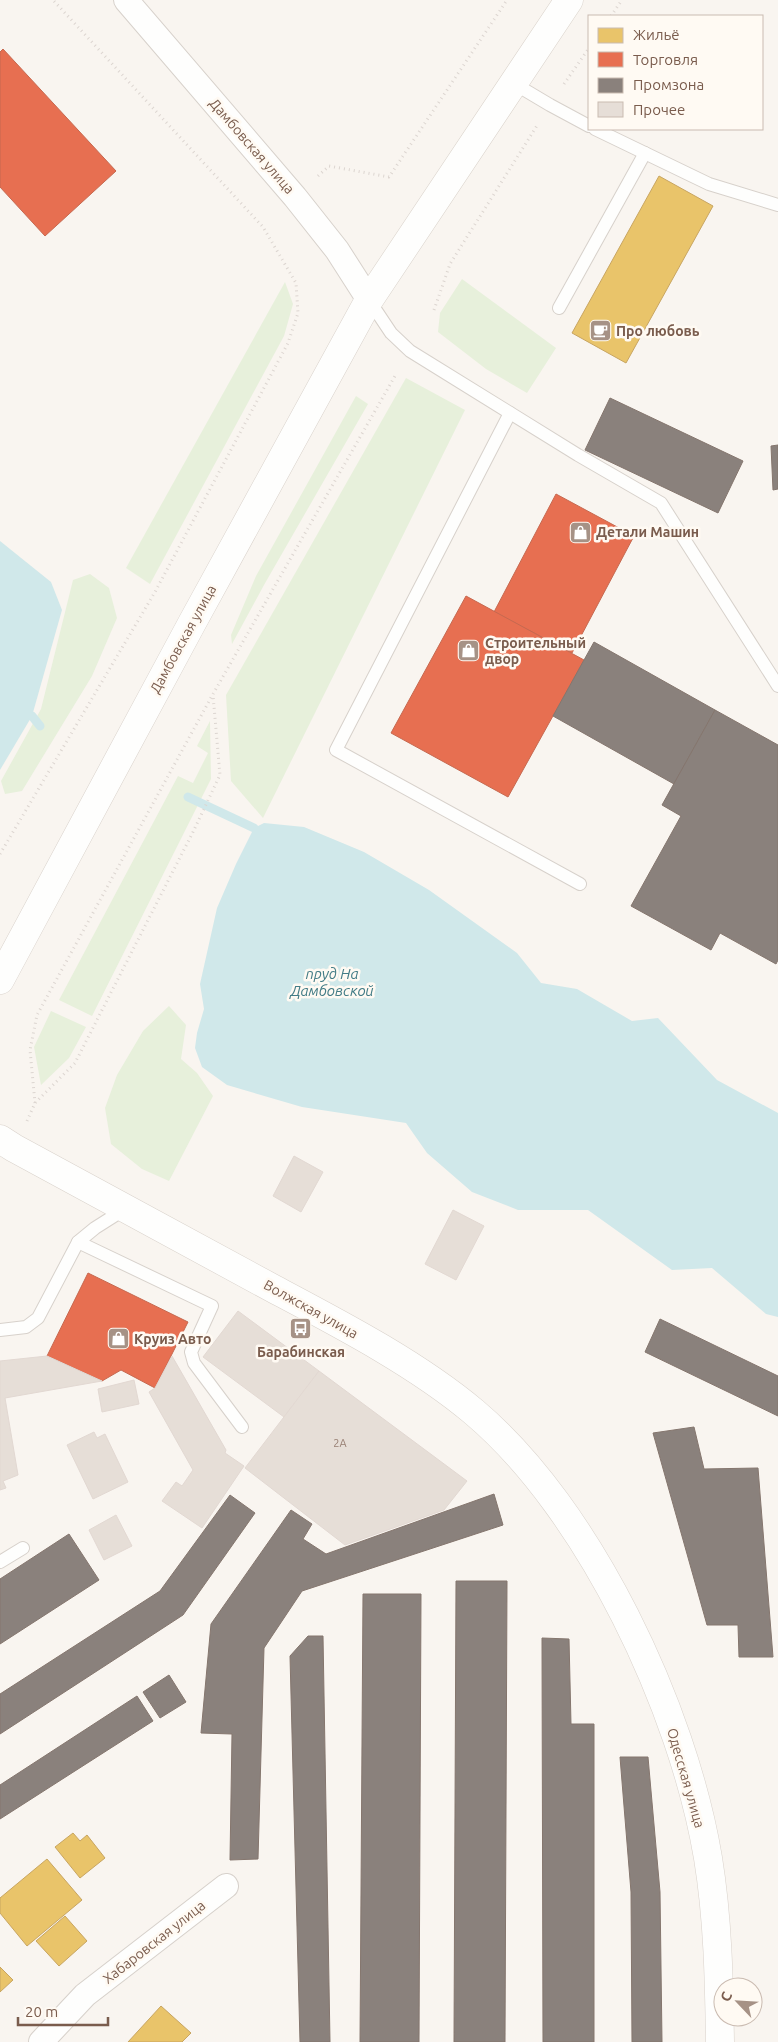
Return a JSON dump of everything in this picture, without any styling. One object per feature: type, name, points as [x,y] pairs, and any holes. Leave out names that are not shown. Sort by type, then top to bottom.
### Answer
[{"type":"street","name":"Дамбовская улица","points":[[126,0],[295,197],[337,250],[369,300]]},
{"type":"street","name":"Дамбовская улица","points":[[0,980],[155,690],[369,300],[569,0]]},
{"type":"street","name":"Волжская улица","points":[[0,1139],[342,1326],[446,1391],[471,1409],[510,1446],[542,1483],[578,1535]]},
{"type":"street","name":"Одесская улица","points":[[578,1535],[630,1627],[656,1684],[676,1737],[695,1801],[708,1857],[718,1933],[720,2042]]},
{"type":"street","name":"Хабаровская улица","points":[[41,2042],[85,1995],[226,1886]]},
{"type":"lane","points":[[513,83],[588,125]]},
{"type":"lane","points":[[597,130],[710,184],[778,206]]},
{"type":"lane","points":[[559,308],[645,153]]},
{"type":"lane","points":[[369,300],[390,333],[410,351],[661,503],[778,686]]},
{"type":"lane","points":[[510,413],[336,750],[580,884]]},
{"type":"lane","points":[[0,1330],[26,1327],[38,1318],[78,1242],[95,1228],[125,1209]]},
{"type":"lane","points":[[78,1242],[212,1306],[192,1352],[194,1364],[242,1427]]},
{"type":"lane","points":[[0,1562],[23,1548]]},
{"type":"path","points":[[0,854],[155,592],[288,343],[298,313],[296,283],[263,226],[53,0]]},
{"type":"path","points":[[318,176],[329,166],[389,177],[507,0]]},
{"type":"path","points":[[612,15],[622,0]]},
{"type":"path","points":[[564,84],[588,49]]},
{"type":"path","points":[[434,310],[450,264],[539,122]]},
{"type":"path","points":[[213,694],[220,775],[193,832],[75,1063],[35,1103],[30,1050],[37,1015],[213,694],[395,376]]},
{"type":"green space","points":[[462,279],[556,348],[527,393],[486,369],[438,332],[440,313]]},
{"type":"green space","points":[[285,282],[293,304],[284,336],[150,584],[126,568]]},
{"type":"green space","points":[[406,378],[465,410],[263,818],[231,781],[226,695]]},
{"type":"green space","points":[[356,396],[368,404],[232,644],[231,635],[256,576]]},
{"type":"green space","points":[[90,574],[109,588],[117,618],[92,676],[22,791],[5,794],[1,781],[41,709],[73,580]]},
{"type":"green space","points":[[210,721],[211,779],[92,1016],[59,1000],[178,776],[193,783],[208,753],[197,746]]},
{"type":"green space","points":[[169,1006],[186,1025],[181,1059],[197,1073],[213,1096],[169,1181],[142,1169],[111,1144],[105,1108],[117,1075],[143,1031]]},
{"type":"green space","points":[[51,1011],[86,1027],[69,1058],[41,1085],[34,1047]]},
{"type":"water","points":[[0,541],[51,582],[62,610],[32,716],[0,770]]},
{"type":"water","name":"пруд На Дамбовской","points":[[264,823],[304,827],[364,852],[429,890],[517,953],[541,983],[577,989],[632,1021],[658,1018],[717,1080],[778,1113],[778,1317],[766,1314],[712,1268],[672,1270],[588,1210],[518,1210],[472,1192],[427,1153],[406,1123],[302,1107],[227,1085],[202,1067],[195,1048],[204,1009],[200,984],[217,908],[254,828]]},
{"type":"building: Жильё","points":[[659,176],[713,206],[626,363],[572,333]]},
{"type":"building: Жильё","points":[[73,1833],[80,1841],[87,1835],[105,1858],[80,1878],[55,1847]]},
{"type":"building: Жильё","points":[[47,1859],[82,1900],[27,1946],[0,1913],[0,1898]]},
{"type":"building: Жильё","points":[[65,1916],[87,1941],[59,1966],[36,1941]]},
{"type":"building: Жильё","points":[[0,1967],[13,1980],[0,1992]]},
{"type":"building: Жильё","points":[[161,2006],[191,2033],[182,2042],[128,2042]]},
{"type":"building: Торговля","points":[[3,49],[116,171],[45,236],[0,187],[0,52]]},
{"type":"building: Торговля","points":[[556,494],[634,536],[572,653],[494,612]]},
{"type":"building: Торговля","points":[[466,596],[584,660],[508,797],[391,733]]},
{"type":"building: Торговля","name":"Круиз Авто","points":[[88,1273],[188,1322],[155,1388],[121,1370],[102,1381],[47,1356]]},
{"type":"building: Промзона","points":[[610,398],[743,461],[718,513],[585,450]]},
{"type":"building: Промзона","points":[[778,445],[778,489],[773,490],[771,446]]},
{"type":"building: Промзона","points":[[594,642],[715,710],[674,784],[553,716]]},
{"type":"building: Промзона","points":[[715,710],[778,745],[778,960],[776,964],[720,933],[711,950],[631,906],[681,816],[662,805]]},
{"type":"building: Промзона","points":[[660,1319],[778,1376],[778,1416],[645,1352]]},
{"type":"building: Промзона","points":[[694,1427],[704,1469],[758,1468],[773,1657],[739,1657],[738,1625],[707,1625],[653,1433]]},
{"type":"building: Промзона","points":[[494,1494],[503,1525],[302,1591],[264,1648],[258,1859],[230,1860],[232,1734],[201,1733],[211,1624],[291,1510],[312,1524],[303,1539],[326,1554]]},
{"type":"building: Промзона","points":[[230,1495],[255,1513],[183,1615],[0,1734],[0,1694],[160,1591]]},
{"type":"building: Промзона","points":[[69,1534],[99,1580],[0,1644],[0,1579]]},
{"type":"building: Промзона","points":[[456,1581],[507,1581],[505,2042],[454,2042]]},
{"type":"building: Промзона","points":[[363,1594],[421,1594],[419,2042],[360,2042]]},
{"type":"building: Промзона","points":[[308,1636],[323,1636],[330,2042],[300,2042],[290,1656]]},
{"type":"building: Промзона","points":[[542,1638],[569,1639],[571,1724],[594,1724],[594,2042],[543,2042]]},
{"type":"building: Промзона","points":[[169,1675],[186,1702],[160,1718],[143,1692]]},
{"type":"building: Промзона","points":[[137,1696],[153,1721],[0,1819],[0,1785]]},
{"type":"building: Промзона","points":[[620,1757],[648,1757],[660,1892],[662,2042],[632,2042],[631,1892]]},
{"type":"building: Прочее","points":[[294,1156],[323,1172],[301,1212],[273,1196]]},
{"type":"building: Прочее","points":[[453,1210],[484,1226],[456,1280],[425,1264]]},
{"type":"building: Прочее","points":[[238,1311],[319,1371],[284,1417],[203,1357]]},
{"type":"building: Прочее","points":[[47,1356],[102,1381],[5,1398],[18,1475],[3,1481],[6,1488],[0,1490],[0,1361]]},
{"type":"building: Прочее","points":[[172,1356],[226,1450],[225,1453],[244,1466],[202,1528],[162,1501],[176,1482],[182,1486],[193,1470],[149,1392],[155,1388]]},
{"type":"building: Прочее","points":[[319,1371],[467,1481],[444,1510],[345,1545],[245,1468]]},
{"type":"building: Прочее","points":[[134,1380],[139,1404],[102,1412],[98,1389]]},
{"type":"building: Прочее","points":[[94,1432],[97,1438],[105,1434],[128,1482],[93,1499],[67,1445]]},
{"type":"building: Прочее","points":[[116,1515],[132,1546],[104,1560],[89,1530]]},
{"type":"waterway","points":[[32,716],[40,726]]},
{"type":"waterway","points":[[188,797],[254,828]]},
{"type":"place","name":"Про любовь","points":[[600,331]]},
{"type":"place","name":"Детали Машин","points":[[580,532]]},
{"type":"place","name":"Строительный двор","points":[[469,651]]},
{"type":"place","name":"Барабинская","points":[[301,1329]]},
{"type":"place","name":"Круиз Авто","points":[[118,1339]]}]
